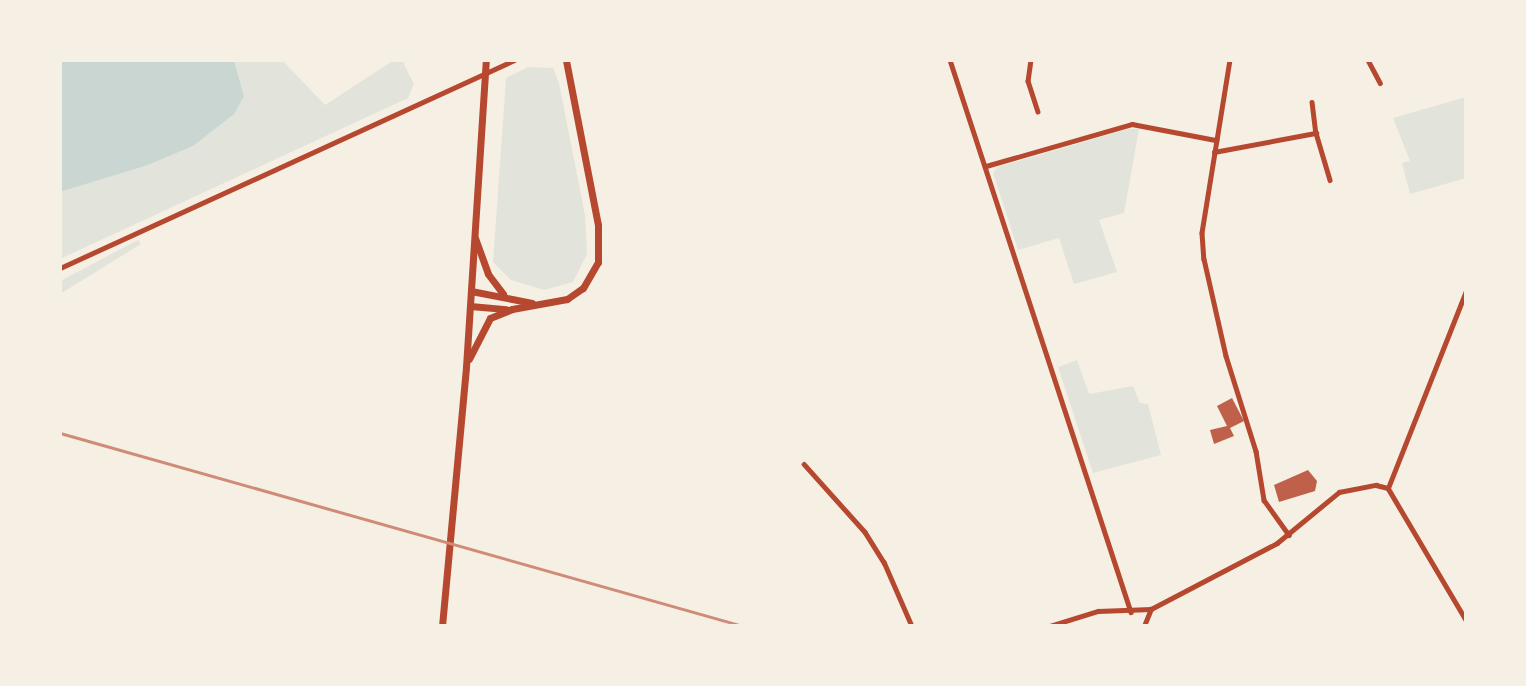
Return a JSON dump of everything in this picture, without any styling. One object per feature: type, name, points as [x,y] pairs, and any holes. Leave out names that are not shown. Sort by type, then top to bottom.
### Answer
[{"type":"main road","points":[[466,367],[484,325],[499,313],[567,299],[583,288],[595,272],[601,245],[566,60]]},
{"type":"main road","points":[[442,626],[466,367],[486,62]]},
{"type":"main road","points":[[474,236],[488,274],[504,294]]},
{"type":"main road","points":[[471,291],[504,294],[537,304]]},
{"type":"main road","points":[[470,306],[512,309]]},
{"type":"street","points":[[60,268],[514,60]]},
{"type":"street","points":[[950,60],[1131,612]]},
{"type":"street","points":[[1031,60],[1028,81],[1038,111]]},
{"type":"street","points":[[1230,60],[1202,233],[1210,294],[1254,443],[1264,500],[1289,535]]},
{"type":"street","points":[[1368,60],[1380,83]]},
{"type":"street","points":[[1312,102],[1316,133],[1330,180]]},
{"type":"street","points":[[986,166],[1132,124],[1216,140]]},
{"type":"street","points":[[1214,152],[1316,133]]},
{"type":"street","points":[[1388,488],[1466,291]]},
{"type":"street","points":[[804,465],[865,532],[912,626]]},
{"type":"street","points":[[1050,626],[1098,611],[1131,612],[1151,609],[1289,535],[1339,492],[1376,485],[1388,488],[1466,620]]},
{"type":"street","points":[[1144,626],[1151,609]]},
{"type":"shaded area","points":[[60,60],[234,60],[244,96],[234,114],[193,146],[145,166],[60,192]]},
{"type":"shaded area","points":[[234,60],[282,60],[325,105],[394,60],[402,60],[414,84],[408,98],[60,259],[60,192],[145,166],[244,96]]},
{"type":"shaded area","points":[[528,67],[553,68],[559,83],[585,215],[587,254],[573,282],[544,290],[511,280],[493,262],[506,78]]},
{"type":"shaded area","points":[[1466,97],[1466,178],[1410,194],[1402,163],[1410,161],[1393,118]]},
{"type":"shaded area","points":[[1128,129],[1139,129],[1124,213],[1099,220],[1117,272],[1074,284],[1059,238],[1018,250],[993,173],[998,167]]},
{"type":"shaded area","points":[[138,240],[141,244],[60,294],[60,281]]},
{"type":"shaded area","points":[[1077,360],[1089,394],[1133,386],[1140,403],[1148,404],[1161,455],[1093,473],[1058,367]]},
{"type":"building","points":[[1232,398],[1244,421],[1230,428],[1234,436],[1214,444],[1210,430],[1227,426],[1217,406]]},
{"type":"building","points":[[1308,470],[1317,481],[1315,491],[1279,502],[1274,485]]},
{"type":"railway","points":[[60,433],[743,626]]}]
